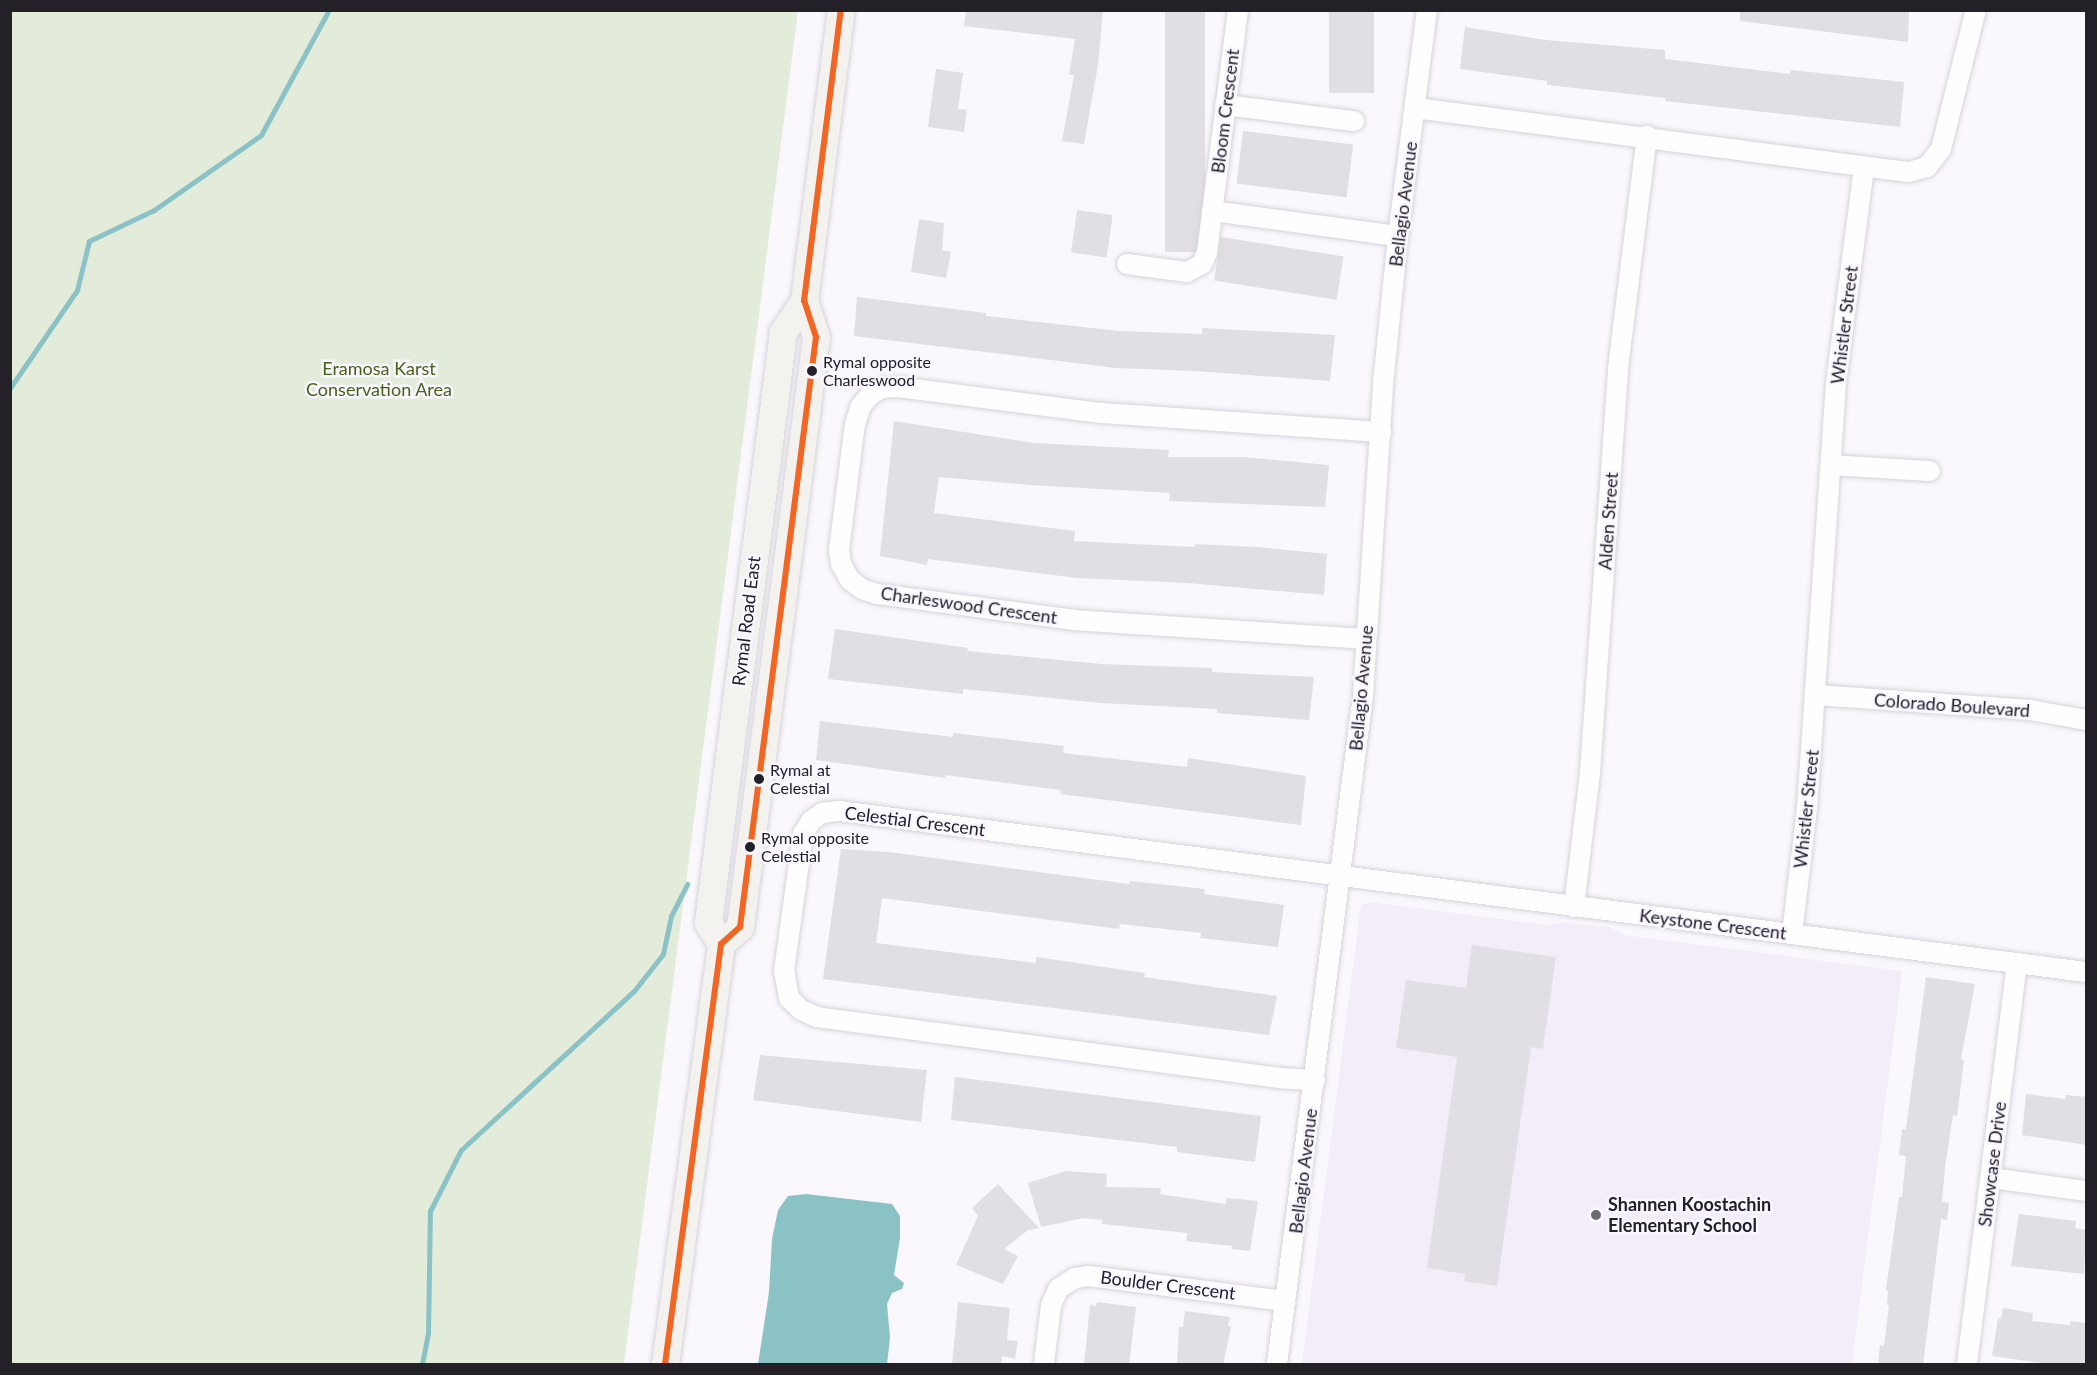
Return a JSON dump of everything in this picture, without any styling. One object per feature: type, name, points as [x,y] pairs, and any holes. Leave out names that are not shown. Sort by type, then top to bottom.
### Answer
[{"type":"main road","name":"Rymal Road East","points":[[665,1365],[721,944],[708,922],[783,333],[804,301],[842,10]]},
{"type":"street","name":"Bloom Crescent","points":[[1127,264],[1187,272],[1195,270],[1202,264],[1207,252],[1238,10]]},
{"type":"street","name":"Bellagio Avenue","points":[[1277,1365],[1363,695],[1381,432],[1398,236],[1427,10]]},
{"type":"street","points":[[1415,108],[1647,136],[1909,172],[1927,168],[1941,149],[1977,10]]},
{"type":"street","points":[[1225,105],[1354,122]]},
{"type":"street","name":"Alden Street","points":[[1574,907],[1590,772],[1618,368],[1647,136]]},
{"type":"street","name":"Whistler Street","points":[[1792,934],[1807,808],[1836,383],[1864,166]]},
{"type":"street","points":[[1212,211],[1398,236]]},
{"type":"street","name":"Charleswood Crescent","points":[[1366,639],[1075,620],[877,594],[862,589],[850,580],[841,564],[839,550],[855,424],[861,406],[870,395],[882,388],[898,387],[1101,413],[1381,432]]},
{"type":"street","points":[[1831,465],[1930,471]]},
{"type":"street","name":"Colorado Boulevard","points":[[1816,695],[2030,710],[2086,720]]},
{"type":"street","name":"Celestial Crescent","points":[[1314,1080],[1268,1077],[817,1017],[801,1010],[789,998],[784,971],[803,834],[811,821],[822,813],[839,811],[1340,875]]},
{"type":"street","name":"Keystone Crescent","points":[[1340,875],[2086,972]]},
{"type":"street","name":"Showcase Drive","points":[[1967,1365],[2017,963]]},
{"type":"street","points":[[1990,1178],[2086,1191]]},
{"type":"street","name":"Boulder Crescent","points":[[1044,1365],[1051,1305],[1058,1289],[1075,1278],[1089,1276],[1285,1301]]},
{"type":"shaded area","name":"Shannen Koostachin Elementary School","points":[[1370,902],[1547,925],[1564,922],[1609,927],[1624,935],[1902,971],[1852,1364],[1302,1364],[1361,905]]},
{"type":"green space","name":"Eramosa Karst Conservation Area","points":[[10,11],[798,11],[624,1364],[11,1364]]},
{"type":"water","points":[[806,1194],[892,1204],[900,1216],[900,1238],[894,1275],[904,1283],[902,1289],[892,1293],[887,1304],[890,1338],[887,1364],[758,1364],[769,1292],[772,1239],[778,1210],[788,1196]]},
{"type":"building","points":[[966,10],[1103,10],[1098,65],[1084,144],[1062,141],[1074,75],[1069,75],[1075,39],[964,26]]},
{"type":"building","points":[[1165,10],[1205,10],[1205,252],[1165,252]]},
{"type":"building","points":[[1329,10],[1374,10],[1374,93],[1329,93]]},
{"type":"building","points":[[1740,10],[1909,10],[1908,42],[1740,21]]},
{"type":"building","points":[[1465,27],[1546,40],[1665,50],[1665,59],[1790,74],[1791,70],[1904,82],[1900,127],[1665,101],[1666,98],[1547,85],[1547,81],[1460,69]]},
{"type":"building","points":[[936,69],[963,73],[958,109],[967,110],[964,132],[928,127]]},
{"type":"building","points":[[1243,131],[1353,145],[1347,197],[1237,184]]},
{"type":"building","points":[[1077,210],[1113,215],[1107,258],[1071,253]]},
{"type":"building","points":[[919,219],[944,223],[942,250],[951,252],[946,278],[911,272]]},
{"type":"building","points":[[1221,237],[1343,256],[1337,300],[1214,280]]},
{"type":"building","points":[[857,297],[986,313],[986,316],[1119,331],[1202,334],[1202,328],[1335,335],[1330,381],[1116,368],[854,336]]},
{"type":"building","points":[[894,421],[1034,443],[1169,450],[1168,457],[1244,457],[1329,465],[1325,507],[1169,501],[1170,493],[939,477],[934,513],[1075,531],[1074,541],[1195,547],[1195,544],[1257,547],[1327,554],[1324,595],[1188,583],[1077,578],[928,559],[927,565],[880,556]]},
{"type":"building","points":[[835,629],[968,648],[967,651],[1101,664],[1212,668],[1212,672],[1314,677],[1309,720],[1217,713],[1217,709],[1101,703],[963,689],[963,694],[828,679]]},
{"type":"building","points":[[820,721],[953,737],[953,733],[1064,746],[1063,753],[1187,767],[1188,758],[1306,776],[1301,825],[1060,794],[1061,790],[945,775],[945,778],[816,760]]},
{"type":"building","points":[[841,849],[889,852],[1129,884],[1130,881],[1205,889],[1204,894],[1284,905],[1278,947],[1200,938],[1201,933],[1120,924],[1119,929],[882,898],[876,943],[1036,963],[1036,957],[1145,973],[1144,977],[1277,996],[1269,1035],[823,979]]},
{"type":"building","points":[[1472,945],[1556,957],[1543,1049],[1531,1047],[1497,1286],[1464,1281],[1465,1274],[1427,1268],[1457,1057],[1396,1048],[1406,980],[1466,988]]},
{"type":"building","points":[[1926,977],[1975,984],[1961,1059],[1964,1060],[1957,1116],[1953,1115],[1945,1167],[1942,1202],[1949,1203],[1947,1220],[1941,1219],[1923,1365],[1878,1365],[1880,1345],[1884,1346],[1889,1305],[1887,1305],[1888,1292],[1886,1289],[1899,1197],[1902,1197],[1906,1156],[1899,1155],[1902,1129],[1906,1129]]},
{"type":"building","points":[[760,1055],[927,1070],[921,1122],[753,1100]]},
{"type":"building","points":[[955,1077],[1261,1116],[1255,1162],[1177,1152],[1177,1147],[951,1120]]},
{"type":"building","points":[[2026,1094],[2065,1099],[2066,1095],[2086,1097],[2086,1145],[2022,1135]]},
{"type":"building","points":[[1066,1171],[1107,1174],[1106,1187],[1161,1188],[1160,1194],[1226,1204],[1226,1198],[1258,1201],[1250,1251],[1231,1249],[1232,1246],[1186,1241],[1187,1233],[1102,1224],[1102,1220],[1084,1218],[1041,1227],[1028,1183]]},
{"type":"building","points":[[998,1184],[1039,1228],[1028,1230],[1004,1249],[1018,1256],[1003,1284],[956,1265],[978,1216],[972,1208]]},
{"type":"building","points":[[2019,1214],[2076,1221],[2075,1228],[2086,1230],[2084,1274],[2011,1266]]},
{"type":"building","points":[[958,1302],[1010,1308],[1007,1340],[1018,1341],[1015,1359],[1002,1356],[1001,1365],[952,1365]]},
{"type":"building","points":[[1097,1302],[1136,1307],[1129,1365],[1084,1365],[1090,1305],[1096,1306]]},
{"type":"building","points":[[2003,1308],[2033,1313],[2032,1321],[2070,1325],[2070,1321],[2086,1323],[2086,1365],[2056,1365],[1992,1356],[1998,1318],[2001,1319]]},
{"type":"building","points":[[1185,1311],[1230,1317],[1228,1326],[1231,1327],[1223,1365],[1177,1365],[1179,1327],[1183,1327]]},
{"type":"waterway","points":[[10,388],[77,290],[89,241],[154,210],[261,135],[329,10]]},
{"type":"waterway","points":[[422,1364],[428,1334],[430,1211],[461,1150],[634,991],[663,954],[671,916],[687,884]]},
{"type":"transit line","points":[[665,1364],[721,944],[740,927],[816,337],[804,301],[841,10]]},
{"type":"place","name":"Rymal opposite Charleswood","points":[[812,371]]},
{"type":"place","name":"Rymal at Celestial","points":[[759,779]]},
{"type":"place","name":"Rymal opposite Celestial","points":[[750,847]]},
{"type":"place","name":"Shannen Koostachin Elementary School","points":[[1596,1215]]}]
